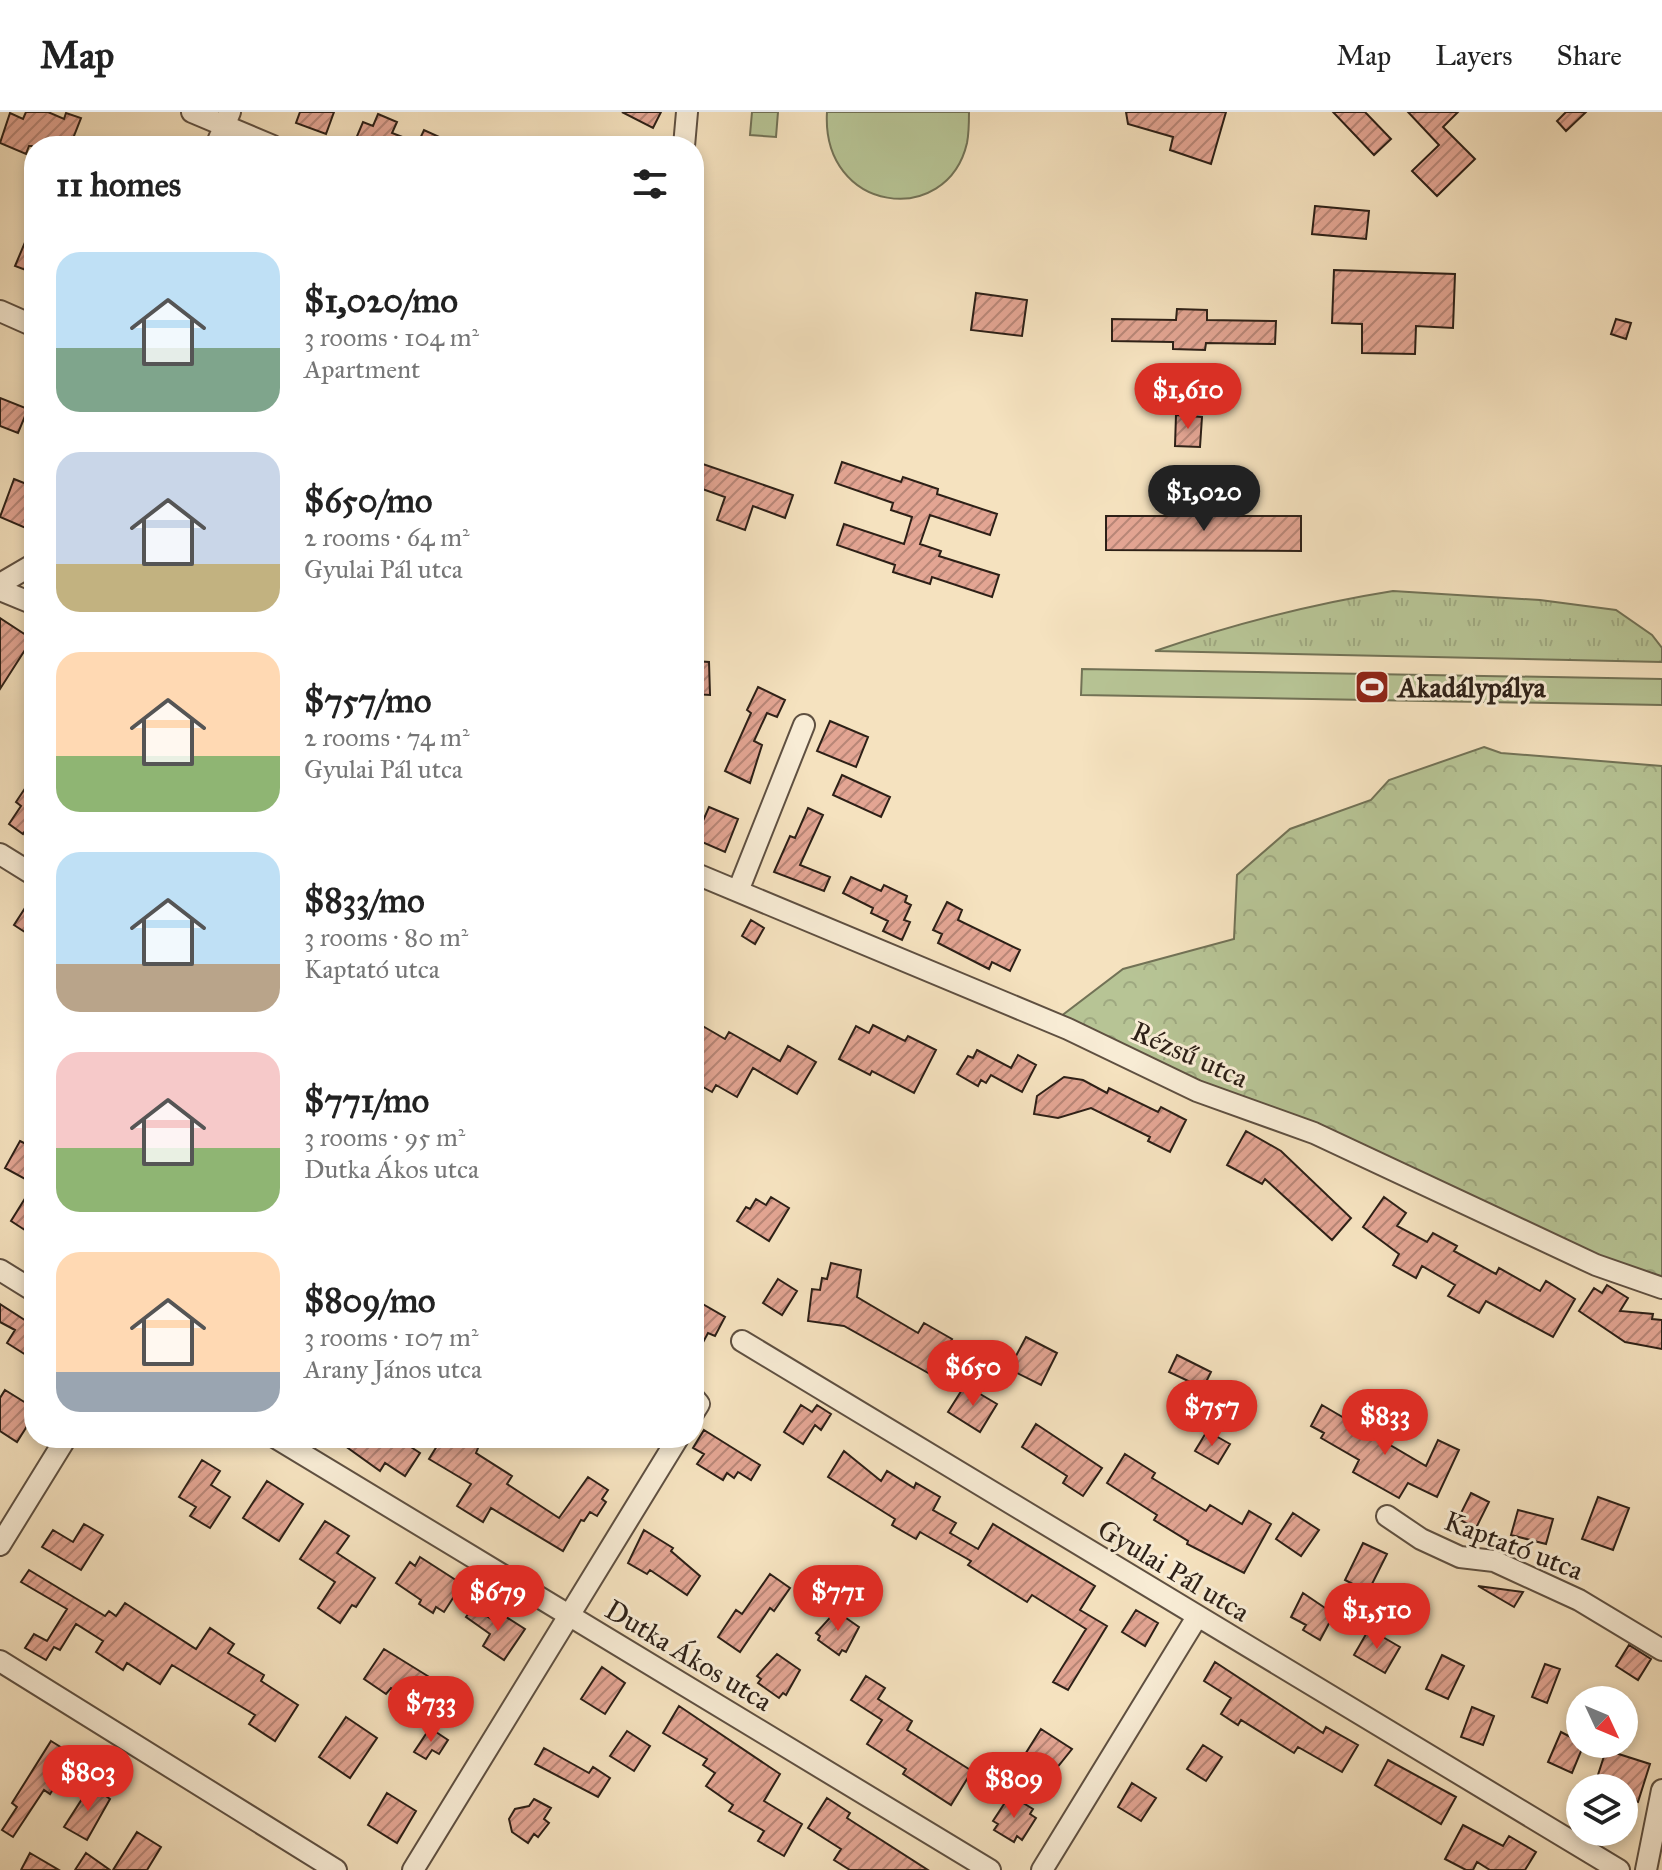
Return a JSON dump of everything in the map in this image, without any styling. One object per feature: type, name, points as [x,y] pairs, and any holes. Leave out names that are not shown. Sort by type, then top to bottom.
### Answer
[{"type":"street","points":[[192,112],[227,119],[256,136]]},
{"type":"street","points":[[685,136],[687,112]]},
{"type":"street","points":[[0,311],[24,322]]},
{"type":"street","points":[[24,571],[0,587],[24,599]]},
{"type":"street","points":[[738,891],[804,725]]},
{"type":"street","points":[[0,854],[24,869]]},
{"type":"street","name":"Rézsű utca","points":[[704,877],[1068,1029],[1208,1095],[1314,1133],[1596,1265],[1662,1288]]},
{"type":"street","points":[[0,1270],[24,1285]]},
{"type":"street","name":"Gyulai Pál utca","points":[[742,1341],[1619,1870]]},
{"type":"street","points":[[0,1545],[60,1448]]},
{"type":"street","name":"Dutka Ákos utca","points":[[293,1448],[990,1870]]},
{"type":"street","points":[[413,1870],[672,1448]]},
{"type":"street","name":"Kaptató utca","points":[[1387,1516],[1421,1539],[1460,1557],[1494,1561],[1579,1600],[1662,1650]]},
{"type":"street","points":[[1042,1870],[1197,1617]]},
{"type":"street","points":[[0,1661],[336,1870]]},
{"type":"street","points":[[1646,1870],[1662,1790]]},
{"type":"green space","points":[[752,112],[778,112],[776,137],[750,135]]},
{"type":"green space","points":[[827,112],[969,112],[967,143],[955,171],[936,189],[912,198],[887,198],[863,189],[844,172],[830,146]]},
{"type":"green space","points":[[1393,591],[1540,600],[1616,610],[1652,635],[1662,648],[1662,662],[1155,651],[1273,616]]},
{"type":"green space","name":"Akadálypálya","points":[[1082,669],[1662,679],[1662,705],[1081,695]]},
{"type":"green space","points":[[1484,747],[1501,753],[1662,766],[1662,1288],[1052,1023],[1123,969],[1234,939],[1237,875],[1290,829],[1371,800],[1389,780]]},
{"type":"building","points":[[26,112],[48,112],[64,119],[66,113],[81,118],[74,136],[24,136],[24,153],[0,143],[10,113],[23,119]]},
{"type":"building","points":[[300,112],[334,112],[326,134],[296,123]]},
{"type":"building","points":[[622,112],[661,112],[653,128]]},
{"type":"building","points":[[1126,112],[1226,112],[1211,164],[1170,150],[1173,137],[1128,124]]},
{"type":"building","points":[[1333,112],[1365,112],[1391,139],[1374,155]]},
{"type":"building","points":[[1408,112],[1458,112],[1443,127],[1475,159],[1437,196],[1412,171],[1439,145]]},
{"type":"building","points":[[1566,112],[1586,112],[1566,131],[1557,121]]},
{"type":"building","points":[[378,114],[397,122],[392,133],[400,136],[357,136],[363,122],[373,126]]},
{"type":"building","points":[[424,130],[437,136],[421,136]]},
{"type":"building","points":[[1315,206],[1369,211],[1366,239],[1312,234]]},
{"type":"building","points":[[24,245],[24,269],[15,266]]},
{"type":"building","points":[[1334,270],[1455,274],[1453,328],[1416,326],[1415,354],[1362,353],[1362,324],[1332,323]]},
{"type":"building","points":[[976,293],[1027,300],[1022,336],[971,330]]},
{"type":"building","points":[[1177,309],[1207,310],[1207,320],[1276,321],[1275,344],[1206,343],[1205,350],[1173,349],[1173,342],[1112,341],[1112,319],[1176,320]]},
{"type":"building","points":[[1616,319],[1631,323],[1626,339],[1611,334]]},
{"type":"building","points":[[0,398],[24,407],[24,419],[18,433],[0,426]]},
{"type":"building","points":[[1176,415],[1202,417],[1200,447],[1175,446]]},
{"type":"building","points":[[842,462],[901,482],[903,477],[938,489],[937,494],[997,514],[990,535],[930,515],[920,544],[941,551],[939,556],[999,575],[992,597],[932,577],[930,584],[893,572],[895,565],[837,545],[844,524],[904,544],[912,517],[891,510],[893,503],[835,483]]},
{"type":"building","points":[[704,464],[793,495],[785,518],[753,506],[745,530],[717,520],[725,497],[704,490]]},
{"type":"building","points":[[14,479],[24,483],[24,527],[0,517]]},
{"type":"building","points":[[1106,516],[1301,516],[1301,551],[1106,550]]},
{"type":"building","points":[[0,618],[24,634],[24,652],[0,689]]},
{"type":"building","points":[[704,662],[709,662],[710,695],[704,695]]},
{"type":"building","points":[[758,687],[785,700],[777,717],[767,713],[754,741],[762,745],[750,783],[725,771],[751,713],[747,710]]},
{"type":"building","points":[[830,721],[868,737],[856,767],[817,751]]},
{"type":"building","points":[[842,775],[890,797],[881,817],[833,795]]},
{"type":"building","points":[[24,790],[23,834],[9,824],[21,806],[16,802]]},
{"type":"building","points":[[709,807],[738,819],[725,852],[704,843],[704,818]]},
{"type":"building","points":[[808,808],[823,815],[800,865],[830,877],[824,891],[774,872],[790,836],[795,838]]},
{"type":"building","points":[[851,877],[881,891],[884,885],[907,896],[905,902],[911,905],[904,920],[910,922],[902,940],[883,931],[888,921],[871,913],[873,908],[843,893]]},
{"type":"building","points":[[947,902],[962,910],[958,920],[1020,950],[1010,971],[992,962],[989,969],[938,943],[942,934],[933,930]]},
{"type":"building","points":[[24,910],[24,932],[14,925]]},
{"type":"building","points":[[751,920],[764,928],[755,944],[742,936]]},
{"type":"building","points":[[873,1025],[905,1041],[908,1036],[936,1050],[914,1093],[872,1071],[870,1075],[839,1059],[856,1026],[869,1033]]},
{"type":"building","points":[[704,1027],[725,1039],[729,1032],[780,1061],[788,1046],[816,1062],[797,1094],[753,1068],[737,1097],[716,1085],[712,1092],[704,1088]]},
{"type":"building","points":[[977,1050],[1011,1068],[1018,1055],[1036,1065],[1022,1092],[991,1075],[986,1083],[981,1080],[978,1086],[957,1074],[968,1056],[973,1058]]},
{"type":"building","points":[[1064,1077],[1083,1080],[1107,1093],[1109,1088],[1158,1112],[1161,1107],[1186,1120],[1170,1152],[1148,1141],[1150,1137],[1091,1108],[1058,1118],[1034,1114],[1037,1096]]},
{"type":"building","points":[[1246,1131],[1281,1151],[1351,1218],[1332,1240],[1265,1179],[1262,1184],[1227,1165]]},
{"type":"building","points":[[20,1141],[24,1143],[24,1178],[5,1168]]},
{"type":"building","points":[[771,1197],[789,1208],[769,1241],[737,1221],[756,1199],[766,1205]]},
{"type":"building","points":[[1384,1197],[1406,1213],[1397,1226],[1427,1242],[1433,1233],[1457,1246],[1454,1251],[1496,1274],[1499,1268],[1540,1291],[1546,1281],[1575,1299],[1553,1337],[1486,1301],[1479,1313],[1448,1296],[1455,1285],[1422,1266],[1416,1278],[1393,1265],[1399,1254],[1363,1227]]},
{"type":"building","points":[[24,1200],[24,1229],[11,1221]]},
{"type":"building","points":[[831,1263],[861,1270],[857,1297],[918,1333],[924,1323],[952,1339],[930,1374],[844,1326],[808,1321],[812,1289],[820,1290],[822,1278],[827,1279]]},
{"type":"building","points":[[778,1279],[797,1291],[782,1315],[763,1303]]},
{"type":"building","points":[[1607,1285],[1628,1298],[1620,1311],[1653,1314],[1652,1319],[1662,1320],[1662,1349],[1625,1342],[1579,1311],[1594,1288],[1602,1293]]},
{"type":"building","points":[[0,1304],[24,1320],[24,1354],[7,1343],[15,1330],[0,1322]]},
{"type":"building","points":[[704,1305],[725,1317],[715,1336],[708,1333],[704,1340]]},
{"type":"building","points":[[1026,1337],[1057,1353],[1041,1385],[1009,1369]]},
{"type":"building","points":[[1177,1355],[1211,1372],[1203,1388],[1169,1372]]},
{"type":"building","points":[[965,1385],[997,1404],[980,1432],[948,1412]]},
{"type":"building","points":[[5,1390],[24,1402],[24,1431],[17,1442],[0,1431],[0,1398]]},
{"type":"building","points":[[801,1405],[812,1412],[817,1405],[831,1414],[821,1430],[815,1425],[803,1444],[784,1432]]},
{"type":"building","points":[[1322,1405],[1426,1466],[1438,1440],[1459,1450],[1437,1497],[1408,1483],[1399,1498],[1353,1472],[1359,1460],[1321,1438],[1324,1433],[1311,1426]]},
{"type":"building","points":[[1036,1424],[1102,1468],[1083,1496],[1063,1483],[1067,1476],[1022,1447]]},
{"type":"building","points":[[704,1430],[760,1465],[751,1480],[738,1472],[734,1478],[727,1473],[723,1480],[697,1464],[704,1454],[693,1448],[704,1448]]},
{"type":"building","points":[[1207,1431],[1230,1444],[1218,1464],[1195,1451]]},
{"type":"building","points":[[348,1448],[412,1448],[420,1453],[405,1476],[385,1463],[380,1471]]},
{"type":"building","points":[[436,1448],[478,1448],[476,1453],[512,1476],[507,1484],[559,1518],[588,1477],[608,1490],[602,1499],[606,1502],[597,1516],[590,1512],[584,1521],[581,1520],[563,1551],[491,1508],[483,1522],[457,1506],[471,1484],[429,1459]]},
{"type":"building","points":[[844,1451],[881,1481],[887,1471],[914,1488],[916,1483],[940,1497],[933,1510],[956,1523],[950,1533],[978,1549],[993,1524],[1095,1586],[1080,1610],[1107,1626],[1068,1690],[1053,1682],[1086,1629],[1032,1595],[1027,1602],[968,1565],[971,1561],[920,1532],[916,1539],[892,1525],[895,1519],[828,1477]]},
{"type":"building","points":[[1125,1454],[1155,1473],[1152,1478],[1206,1511],[1210,1505],[1242,1524],[1249,1511],[1271,1524],[1244,1573],[1187,1544],[1188,1541],[1154,1520],[1157,1515],[1107,1483]]},
{"type":"building","points":[[202,1460],[220,1471],[211,1485],[230,1497],[210,1528],[190,1516],[196,1507],[179,1497]]},
{"type":"building","points":[[267,1481],[303,1504],[279,1541],[243,1518]]},
{"type":"building","points":[[1471,1493],[1489,1502],[1476,1528],[1458,1519]]},
{"type":"building","points":[[1598,1497],[1629,1508],[1613,1550],[1582,1539]]},
{"type":"building","points":[[1518,1510],[1553,1519],[1546,1544],[1511,1535]]},
{"type":"building","points":[[1293,1513],[1319,1530],[1301,1556],[1276,1539]]},
{"type":"building","points":[[325,1521],[349,1536],[337,1553],[375,1578],[356,1607],[352,1605],[340,1623],[318,1608],[335,1582],[300,1559]]},
{"type":"building","points":[[84,1524],[103,1535],[81,1570],[42,1547],[53,1530],[73,1542]]},
{"type":"building","points":[[644,1530],[673,1548],[671,1551],[700,1576],[687,1595],[650,1570],[647,1574],[628,1563]]},
{"type":"building","points":[[1363,1543],[1387,1554],[1368,1592],[1345,1580]]},
{"type":"building","points":[[420,1557],[462,1584],[444,1612],[436,1607],[433,1613],[419,1604],[421,1600],[396,1583],[410,1562],[415,1566]]},
{"type":"building","points":[[29,1570],[105,1616],[109,1611],[116,1616],[125,1603],[196,1649],[210,1628],[234,1644],[228,1653],[264,1675],[261,1681],[298,1705],[275,1741],[249,1724],[255,1715],[172,1665],[160,1684],[127,1663],[123,1670],[96,1652],[103,1641],[76,1624],[60,1650],[54,1647],[46,1660],[25,1648],[34,1634],[47,1641],[67,1609],[21,1582]]},
{"type":"building","points":[[770,1574],[790,1588],[774,1611],[770,1608],[740,1652],[718,1637],[736,1610],[742,1614]]},
{"type":"building","points":[[1478,1586],[1523,1592],[1514,1607]]},
{"type":"building","points":[[1303,1593],[1334,1614],[1320,1640],[1303,1630],[1306,1625],[1291,1617]]},
{"type":"building","points":[[473,1607],[497,1623],[503,1615],[525,1629],[504,1660],[483,1646],[490,1634],[466,1617]]},
{"type":"building","points":[[1136,1610],[1158,1623],[1145,1646],[1122,1632]]},
{"type":"building","points":[[836,1611],[859,1627],[846,1652],[842,1650],[839,1655],[818,1640],[820,1636],[816,1633]]},
{"type":"building","points":[[1369,1629],[1400,1647],[1385,1673],[1354,1655]]},
{"type":"building","points":[[1629,1645],[1651,1659],[1638,1680],[1616,1666]]},
{"type":"building","points":[[384,1649],[460,1696],[445,1721],[391,1688],[386,1694],[364,1679]]},
{"type":"building","points":[[777,1654],[800,1670],[786,1695],[783,1693],[779,1698],[758,1683],[761,1679],[757,1676]]},
{"type":"building","points":[[1442,1655],[1464,1666],[1448,1699],[1426,1689]]},
{"type":"building","points":[[1215,1662],[1323,1733],[1326,1727],[1358,1745],[1342,1772],[1298,1747],[1294,1753],[1241,1720],[1238,1725],[1221,1714],[1231,1698],[1204,1681]]},
{"type":"building","points":[[1545,1664],[1560,1669],[1547,1703],[1532,1697]]},
{"type":"building","points":[[602,1667],[625,1683],[605,1714],[581,1699]]},
{"type":"building","points":[[866,1676],[885,1688],[878,1699],[912,1721],[907,1730],[972,1771],[951,1805],[903,1774],[906,1769],[867,1744],[882,1720],[851,1700]]},
{"type":"building","points":[[679,1706],[780,1774],[764,1801],[802,1824],[784,1856],[758,1841],[764,1831],[729,1811],[733,1805],[706,1786],[715,1773],[703,1765],[707,1759],[663,1733]]},
{"type":"building","points":[[1472,1707],[1494,1716],[1483,1745],[1461,1737]]},
{"type":"building","points":[[346,1717],[377,1738],[350,1778],[319,1757]]},
{"type":"building","points":[[430,1728],[448,1740],[439,1754],[432,1750],[426,1759],[414,1752]]},
{"type":"building","points":[[1041,1729],[1072,1749],[1052,1774],[1024,1756]]},
{"type":"building","points":[[627,1731],[650,1746],[634,1771],[610,1756]]},
{"type":"building","points":[[1561,1732],[1566,1735],[1566,1758],[1578,1758],[1572,1773],[1548,1762]]},
{"type":"building","points":[[51,1741],[75,1756],[50,1794],[44,1790],[13,1837],[2,1830],[17,1807],[12,1803]]},
{"type":"building","points":[[1203,1745],[1222,1757],[1206,1781],[1187,1769]]},
{"type":"building","points":[[544,1748],[589,1773],[593,1767],[610,1778],[598,1797],[535,1764]]},
{"type":"building","points":[[1603,1758],[1631,1758],[1650,1764],[1638,1802],[1638,1774],[1598,1774]]},
{"type":"building","points":[[1388,1760],[1456,1797],[1441,1824],[1375,1785]]},
{"type":"building","points":[[1132,1783],[1156,1798],[1141,1821],[1118,1807]]},
{"type":"building","points":[[91,1785],[110,1799],[87,1840],[64,1827]]},
{"type":"building","points":[[387,1793],[416,1811],[397,1843],[368,1825]]},
{"type":"building","points":[[827,1798],[850,1813],[847,1818],[928,1870],[850,1870],[834,1860],[841,1849],[808,1828]]},
{"type":"building","points":[[1008,1798],[1013,1802],[1015,1798],[1033,1809],[1030,1814],[1036,1818],[1022,1840],[1017,1836],[1014,1842],[994,1830],[998,1824],[993,1821]]},
{"type":"building","points":[[534,1799],[551,1808],[544,1819],[549,1823],[538,1837],[534,1834],[528,1843],[512,1832],[509,1819],[515,1809],[529,1806]]},
{"type":"building","points":[[1463,1825],[1503,1846],[1509,1836],[1536,1852],[1525,1870],[1490,1870],[1477,1862],[1473,1870],[1466,1870],[1445,1859]]},
{"type":"building","points":[[137,1832],[161,1847],[147,1870],[113,1870]]},
{"type":"building","points":[[30,1853],[59,1870],[21,1870]]},
{"type":"building","points":[[86,1853],[110,1870],[75,1870]]},
{"type":"place","name":"Akadálypálya","points":[[1372,687]]}]
